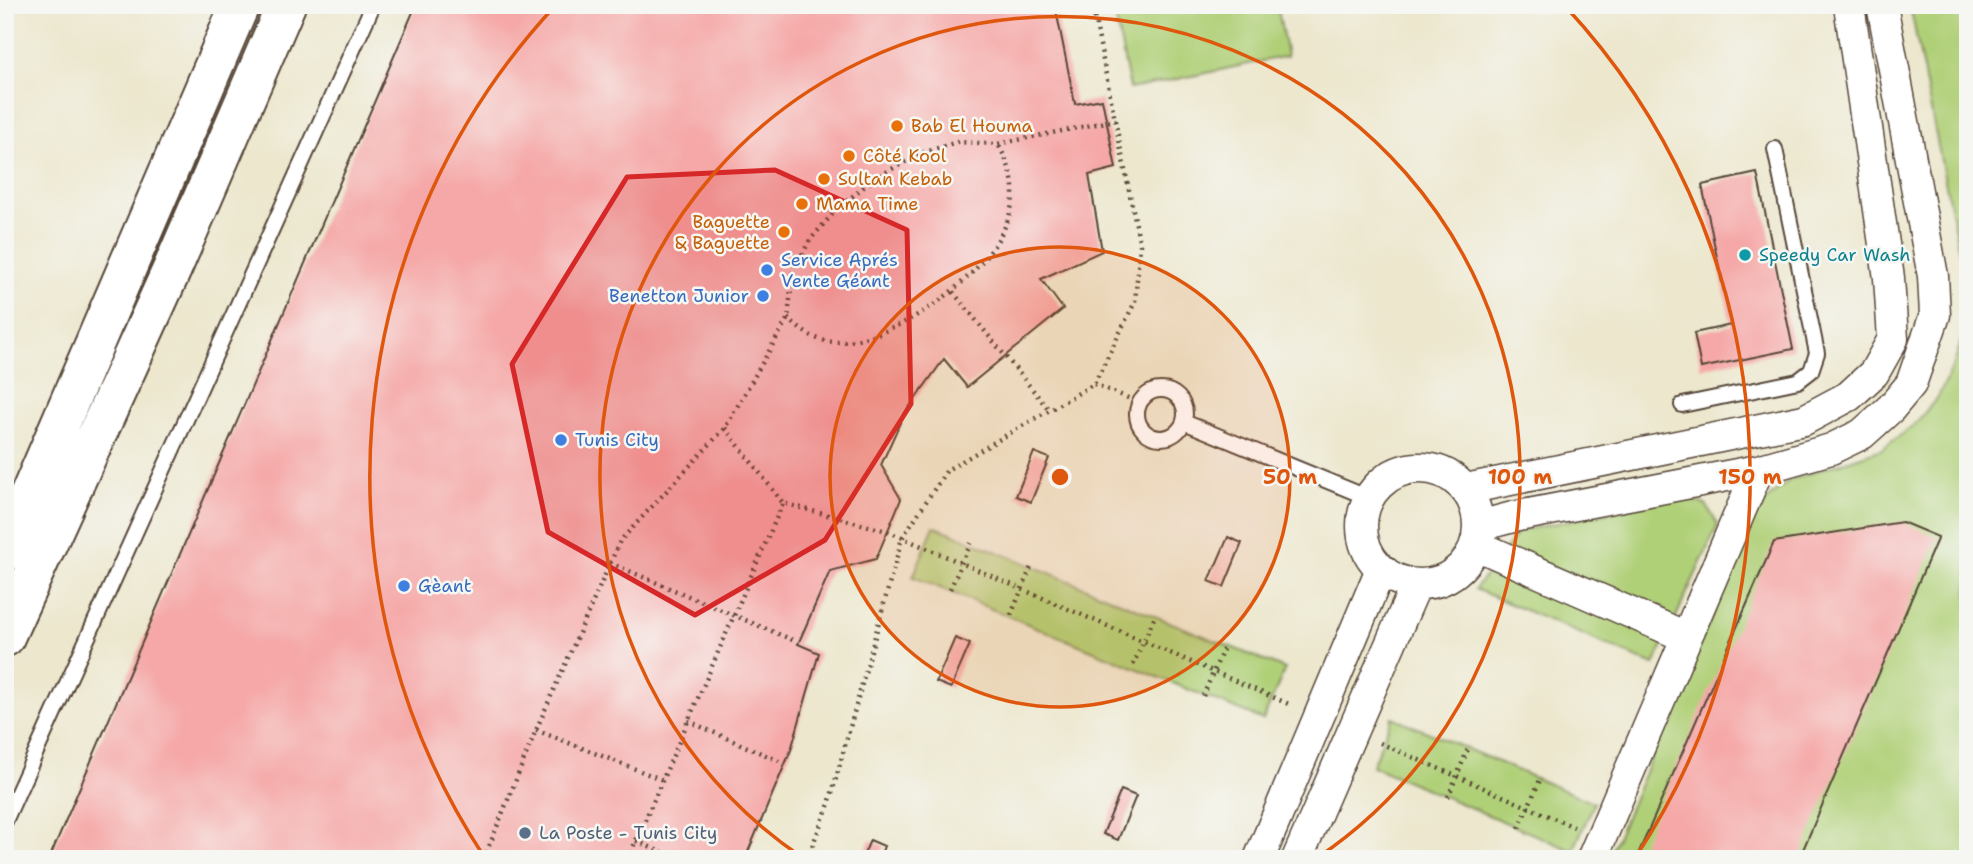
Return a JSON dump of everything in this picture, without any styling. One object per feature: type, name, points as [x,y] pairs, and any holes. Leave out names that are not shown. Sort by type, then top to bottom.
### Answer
[{"type":"street","points":[[5,552],[240,5]]},
{"type":"street","points":[[5,637],[173,267],[286,5]]},
{"type":"street","points":[[1466,489],[1804,421],[1849,396],[1874,373],[1893,339],[1858,51],[1849,5]]},
{"type":"street","points":[[1478,535],[1513,517],[1758,470],[1830,449],[1862,434],[1891,408],[1912,384],[1935,314],[1933,276],[1882,5]]},
{"type":"street","points":[[1414,467],[1446,472],[1466,489],[1476,507],[1478,535],[1468,561],[1447,578],[1416,585],[1395,579],[1381,569],[1370,556],[1364,540],[1362,520],[1369,498],[1379,484],[1396,472],[1414,467]]},
{"type":"street","points":[[1596,848],[1758,470]]},
{"type":"street","points":[[1478,535],[1686,637]]},
{"type":"street","points":[[1259,859],[1381,569]]},
{"type":"street","points":[[1297,859],[1416,585]]},
{"type":"lane","points":[[5,821],[373,5]]},
{"type":"lane","points":[[1682,405],[1798,381],[1811,371],[1817,354],[1775,149]]},
{"type":"lane","points":[[1167,390],[1183,403],[1184,422],[1172,436],[1149,437],[1139,424],[1140,403],[1151,392],[1167,390]]},
{"type":"lane","points":[[1184,422],[1369,498]]},
{"type":"path","points":[[807,859],[829,804],[902,538],[947,470],[1094,384],[1135,302],[1140,245],[1092,5]]},
{"type":"path","points":[[484,859],[536,730],[620,541],[725,428],[788,318],[793,271],[810,240],[846,202],[873,179],[922,153],[957,142],[998,144],[1116,121]]},
{"type":"path","points":[[788,318],[805,335],[834,342],[880,332],[922,313],[953,292],[981,264],[1003,228],[1013,197],[1012,170],[998,144]]},
{"type":"path","points":[[953,292],[1050,411]]},
{"type":"path","points":[[1094,384],[1140,403]]},
{"type":"path","points":[[725,428],[783,503],[902,538],[1320,717]]},
{"type":"path","points":[[628,859],[783,503]]},
{"type":"path","points":[[950,589],[971,543]]},
{"type":"path","points":[[610,563],[795,641]]},
{"type":"path","points":[[1011,615],[1031,567]]},
{"type":"path","points":[[1133,665],[1154,618]]},
{"type":"path","points":[[1203,696],[1225,645]]},
{"type":"path","points":[[688,721],[779,761]]},
{"type":"path","points":[[536,730],[663,780]]},
{"type":"path","points":[[1352,731],[1527,806],[1596,848]]},
{"type":"path","points":[[1448,797],[1468,749]]},
{"type":"path","points":[[1519,828],[1540,780]]},
{"type":"path","points":[[636,841],[677,859]]},
{"type":"highlighted area","points":[[775,170],[907,230],[911,404],[825,540],[695,615],[548,532],[512,364],[627,177]]},
{"type":"green space","points":[[1113,5],[1277,5],[1287,56],[1130,89]]},
{"type":"green space","points":[[1910,5],[1968,5],[1968,859],[1608,859],[1754,517],[1770,497],[1790,480],[1882,449],[1915,424],[1938,397],[1954,364],[1965,329],[1965,281]]},
{"type":"green space","points":[[1686,496],[1707,506],[1718,525],[1654,665],[1475,589],[1519,531]]},
{"type":"green space","points":[[934,526],[1285,669],[1263,720],[913,577]]},
{"type":"green space","points":[[1392,717],[1594,803],[1573,851],[1372,766]]},
{"type":"building","name":"Tunis City","points":[[416,5],[1055,5],[1075,104],[1102,99],[1116,168],[1089,175],[1102,251],[1041,279],[1063,309],[967,387],[944,359],[903,416],[881,465],[901,499],[876,559],[830,571],[798,644],[819,653],[791,750],[745,859],[49,859]]},
{"type":"building","name":"Speedy Car Wash","points":[[1757,173],[1793,349],[1701,368],[1694,333],[1731,325],[1702,185]]},
{"type":"building","points":[[1034,452],[1049,458],[1031,502],[1016,496]]},
{"type":"building","points":[[1902,522],[1938,537],[1799,859],[1636,859],[1774,542]]},
{"type":"building","points":[[1228,537],[1242,543],[1224,587],[1209,581]]},
{"type":"building","points":[[955,638],[970,644],[951,688],[936,682]]},
{"type":"building","points":[[1121,790],[1136,796],[1118,840],[1103,834]]},
{"type":"building","points":[[870,840],[884,846],[879,859],[862,859]]},
{"type":"place","name":"Bab El Houma","points":[[897,126]]},
{"type":"place","name":"Côté Kool","points":[[849,156]]},
{"type":"place","name":"Sultan Kebab","points":[[824,179]]},
{"type":"place","name":"Mama Time","points":[[802,204]]},
{"type":"place","name":"Baguette & Baguette","points":[[784,232]]},
{"type":"place","name":"Speedy Car Wash","points":[[1745,255]]},
{"type":"place","name":"Service Aprés Vente Géant","points":[[767,270]]},
{"type":"place","name":"Benetton Junior","points":[[763,296]]},
{"type":"place","name":"Tunis City","points":[[561,440]]},
{"type":"place","name":"Gèant","points":[[404,586]]},
{"type":"place","name":"La Poste - Tunis City","points":[[525,833]]}]
